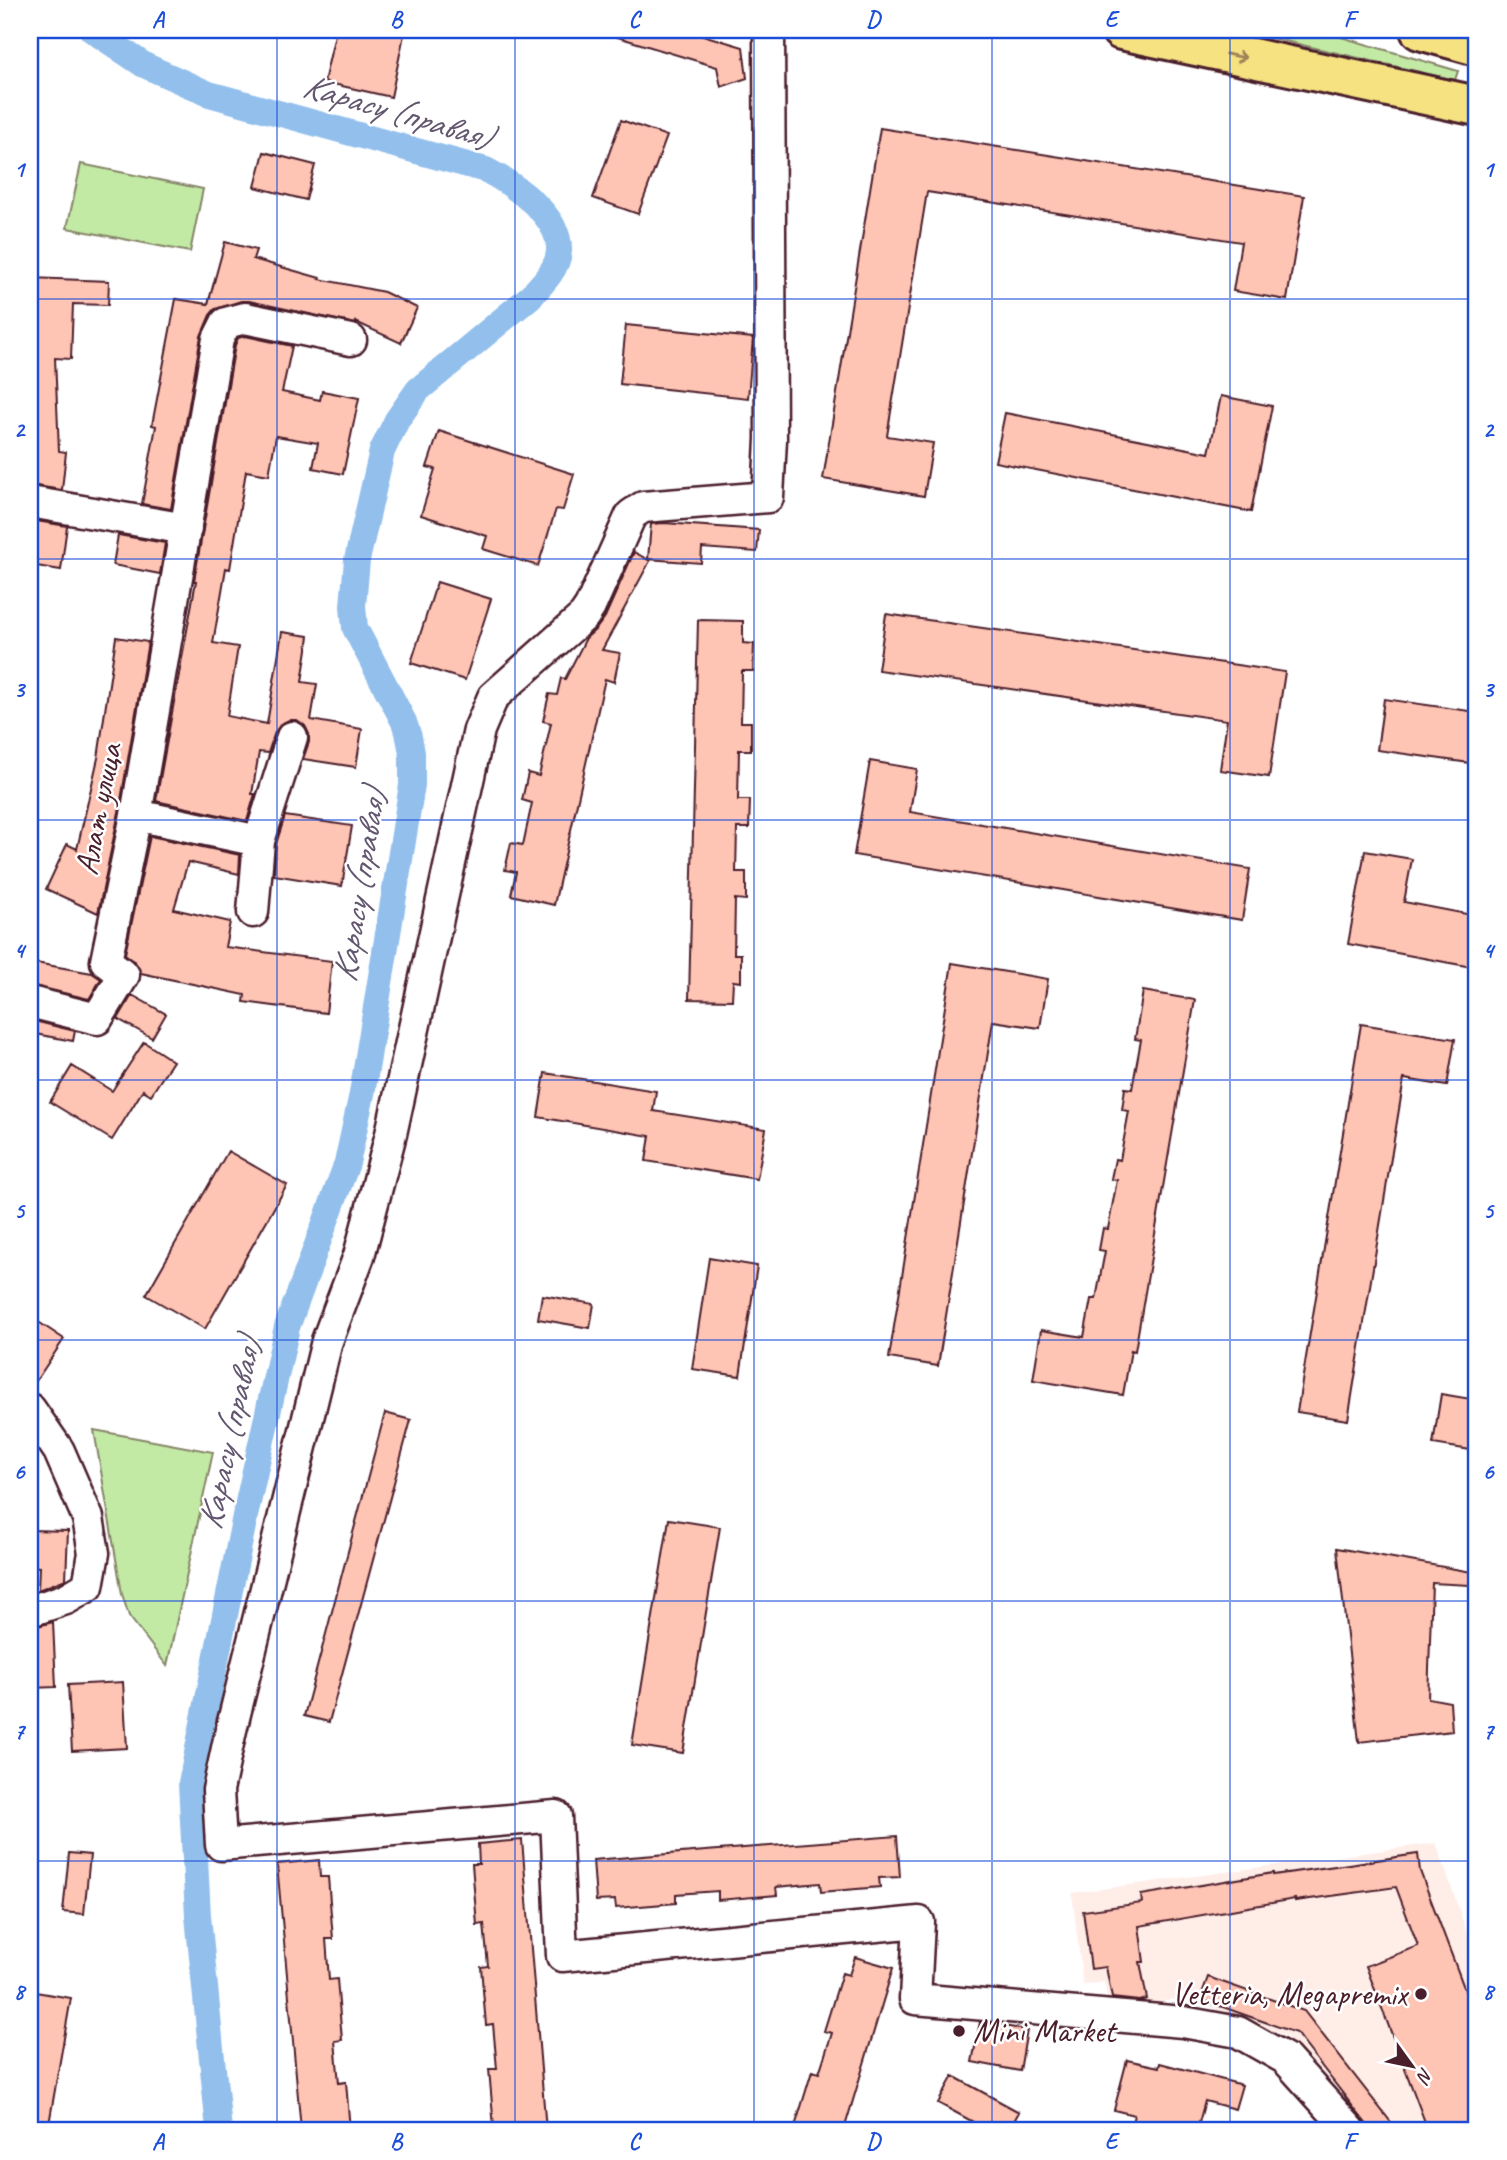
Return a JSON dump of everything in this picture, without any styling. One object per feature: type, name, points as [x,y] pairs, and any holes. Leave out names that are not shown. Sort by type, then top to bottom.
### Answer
[{"type":"main road","points":[[1121,30],[1477,106]]},
{"type":"main road","points":[[1420,30],[1477,46]]},
{"type":"street","points":[[769,30],[771,439],[768,497],[643,507],[631,515],[584,616],[493,697],[485,712],[391,1135],[359,1256],[327,1341],[231,1730],[218,1790],[220,1844],[556,1816],[562,1956],[919,1922],[915,1999],[1183,2022],[1238,2032],[1286,2059],[1350,2130]]},
{"type":"street","name":"Алат улица","points":[[30,1002],[97,1019],[124,975],[106,961],[136,815],[218,340],[226,323],[245,318],[351,340]]},
{"type":"street","points":[[30,502],[186,529]]},
{"type":"street","points":[[254,912],[259,841],[292,737]]},
{"type":"street","points":[[136,815],[259,841]]},
{"type":"street","points":[[30,1409],[59,1451],[88,1518],[94,1553],[88,1586],[66,1599],[30,1611]]},
{"type":"shaded area","points":[[1436,1843],[1477,1961],[1477,2130],[1363,2130],[1287,2037],[1186,1997],[1110,2011],[1104,1982],[1083,1985],[1072,1893]]},
{"type":"green space","points":[[1237,30],[1317,30],[1458,71],[1455,80]]},
{"type":"green space","points":[[81,164],[203,189],[190,252],[67,228]]},
{"type":"green space","points":[[94,1430],[213,1452],[167,1666],[129,1616],[122,1594]]},
{"type":"building","points":[[336,30],[405,30],[391,97],[324,82]]},
{"type":"building","points":[[611,30],[686,30],[743,47],[747,78],[721,87],[717,67],[611,35]]},
{"type":"building","points":[[621,120],[667,136],[638,214],[593,198]]},
{"type":"building","points":[[880,128],[1304,196],[1287,300],[1233,291],[1241,242],[927,192],[887,436],[933,443],[924,496],[823,479]]},
{"type":"building","points":[[264,152],[315,165],[306,200],[255,187]]},
{"type":"building","points":[[225,242],[256,250],[253,259],[319,279],[384,292],[417,308],[401,343],[356,322],[249,301],[215,309],[201,336],[171,509],[142,504],[156,426],[152,425],[176,299],[208,304]]},
{"type":"building","points":[[30,278],[109,281],[108,305],[73,304],[71,359],[55,358],[59,451],[66,452],[62,490],[30,485],[36,417],[30,417]]},
{"type":"building","points":[[626,325],[753,338],[748,398],[620,384]]},
{"type":"building","points":[[245,336],[292,346],[282,392],[320,400],[322,391],[359,398],[343,474],[313,468],[318,443],[276,436],[269,475],[246,471],[230,569],[226,568],[213,643],[238,647],[227,716],[267,724],[282,632],[309,636],[302,682],[317,684],[311,720],[362,729],[356,767],[303,759],[309,742],[305,726],[297,720],[281,724],[275,732],[268,753],[259,752],[252,794],[255,794],[247,821],[156,801],[235,345],[238,338]]},
{"type":"building","points":[[1221,396],[1272,406],[1251,512],[995,462],[1005,413],[1209,453]]},
{"type":"building","points":[[439,431],[574,474],[563,510],[556,509],[538,566],[483,549],[487,536],[421,515],[435,469],[427,467]]},
{"type":"building","points":[[30,520],[67,526],[61,570],[30,565]]},
{"type":"building","points":[[651,524],[759,530],[757,552],[702,548],[701,563],[648,559]]},
{"type":"building","points":[[118,535],[165,543],[160,574],[113,565]]},
{"type":"building","points":[[634,552],[650,561],[602,650],[620,653],[614,682],[605,679],[554,905],[511,895],[516,872],[505,870],[511,843],[523,845],[532,803],[522,800],[528,773],[539,776],[551,723],[543,721],[549,694],[557,695],[561,678],[565,679],[586,638],[605,617]]},
{"type":"building","points":[[437,582],[491,599],[465,680],[411,663]]},
{"type":"building","points":[[886,614],[1285,672],[1269,777],[1220,770],[1227,720],[878,670]]},
{"type":"building","points":[[698,620],[743,621],[743,643],[754,644],[753,671],[742,671],[741,722],[751,722],[751,750],[739,750],[738,800],[750,800],[749,828],[737,828],[736,872],[746,872],[746,900],[735,899],[734,954],[741,954],[741,982],[733,981],[732,1000],[689,999]]},
{"type":"building","points":[[116,637],[148,642],[119,812],[98,913],[46,889],[67,844],[77,849],[98,758]]},
{"type":"building","points":[[1384,699],[1477,712],[1477,764],[1377,750]]},
{"type":"building","points":[[870,761],[917,769],[910,812],[1250,869],[1242,920],[854,855]]},
{"type":"building","points":[[285,816],[352,826],[342,886],[274,875],[276,844]]},
{"type":"building","points":[[150,836],[240,855],[239,874],[188,862],[174,909],[230,922],[225,947],[332,961],[326,1013],[244,1002],[245,995],[141,973],[135,962],[125,954]]},
{"type":"building","points":[[1365,851],[1412,859],[1404,902],[1477,916],[1477,968],[1348,944]]},
{"type":"building","points":[[30,962],[92,973],[101,979],[89,999],[30,985]]},
{"type":"building","points":[[952,963],[1048,979],[1040,1028],[993,1021],[938,1366],[889,1358]]},
{"type":"building","points":[[1143,991],[1195,1000],[1135,1351],[1131,1350],[1123,1395],[1033,1380],[1041,1330],[1084,1337],[1091,1299],[1096,1299],[1105,1251],[1099,1250],[1103,1228],[1108,1229],[1117,1180],[1111,1179],[1115,1159],[1120,1160],[1129,1111],[1122,1110],[1125,1088],[1132,1089],[1141,1040],[1135,1039]]},
{"type":"building","points":[[132,995],[166,1014],[152,1038],[118,1019]]},
{"type":"building","points":[[30,1020],[75,1031],[73,1041],[30,1033]]},
{"type":"building","points":[[1361,1024],[1455,1039],[1447,1086],[1404,1079],[1348,1420],[1297,1412]]},
{"type":"building","points":[[144,1042],[173,1061],[151,1095],[143,1090],[112,1140],[50,1102],[72,1066],[112,1091]]},
{"type":"building","points":[[545,1073],[656,1091],[653,1111],[766,1129],[757,1179],[646,1161],[650,1136],[538,1117]]},
{"type":"building","points":[[228,1151],[287,1185],[205,1329],[146,1295]]},
{"type":"building","points":[[709,1258],[757,1266],[740,1376],[692,1369]]},
{"type":"building","points":[[542,1295],[594,1304],[590,1328],[538,1319]]},
{"type":"building","points":[[37,1321],[64,1339],[30,1390],[30,1332]]},
{"type":"building","points":[[1441,1394],[1477,1400],[1477,1451],[1433,1444]]},
{"type":"building","points":[[385,1413],[411,1420],[329,1722],[304,1716]]},
{"type":"building","points":[[669,1519],[720,1527],[683,1753],[632,1745]]},
{"type":"building","points":[[30,1530],[68,1531],[66,1579],[38,1590],[39,1567],[30,1566]]},
{"type":"building","points":[[1337,1548],[1472,1572],[1470,1585],[1432,1583],[1428,1698],[1450,1702],[1452,1731],[1359,1742]]},
{"type":"building","points":[[53,1622],[56,1687],[30,1688],[30,1628]]},
{"type":"building","points":[[123,1682],[127,1748],[72,1751],[68,1685]]},
{"type":"building","points":[[897,1836],[900,1877],[879,1878],[880,1887],[821,1892],[820,1883],[776,1887],[777,1895],[718,1900],[718,1891],[676,1894],[676,1903],[616,1908],[615,1900],[596,1901],[593,1860]]},
{"type":"building","points":[[522,1840],[546,2130],[494,2128],[489,2069],[497,2069],[493,2024],[486,2025],[481,1967],[488,1966],[484,1924],[477,1925],[472,1864],[479,1864],[478,1844]]},
{"type":"building","points":[[69,1853],[90,1855],[84,1914],[63,1912]]},
{"type":"building","points":[[1418,1854],[1420,1871],[1477,2022],[1477,2130],[1428,2130],[1366,1966],[1418,1946],[1396,1887],[1295,1899],[1139,1926],[1144,1962],[1140,1962],[1147,1999],[1139,2001],[1112,1998],[1106,1967],[1091,1969],[1083,1911],[1142,1903],[1141,1895],[1273,1873]]},
{"type":"building","points":[[319,1860],[320,1877],[328,1877],[333,1939],[326,1939],[329,1980],[337,1979],[342,2040],[335,2041],[339,2083],[346,2082],[350,2130],[301,2130],[277,1864]]},
{"type":"building","points":[[855,1957],[893,1968],[844,2130],[794,2130],[812,2071],[819,2073],[832,2033],[824,2031],[842,1973],[849,1975]]},
{"type":"building","points":[[1208,1977],[1304,2011],[1397,2130],[1371,2130],[1296,2033],[1200,1999]]},
{"type":"building","points":[[30,1991],[71,1998],[48,2130],[30,2130]]},
{"type":"building","points":[[980,2022],[1027,2030],[1020,2071],[972,2062]]},
{"type":"building","points":[[1127,2060],[1159,2067],[1160,2063],[1242,2085],[1235,2109],[1205,2101],[1197,2130],[1130,2130],[1134,2115],[1114,2110]]},
{"type":"building","points":[[953,2076],[1019,2112],[1009,2130],[988,2130],[938,2103]]},
{"type":"waterway","name":"Карасу (правая)","points":[[92,30],[144,65],[209,94],[486,170],[521,193],[544,214],[558,238],[559,251],[552,270],[530,297],[418,390],[397,420],[382,451],[357,560],[353,606],[355,628],[404,722],[412,753],[412,785],[362,1094],[347,1163],[287,1327],[245,1516],[191,1783],[198,1916],[219,2130]]},
{"type":"place","name":"Vetteria, Megapremix","points":[[1421,1994]]},
{"type":"place","name":"Mini Market","points":[[959,2031]]}]
